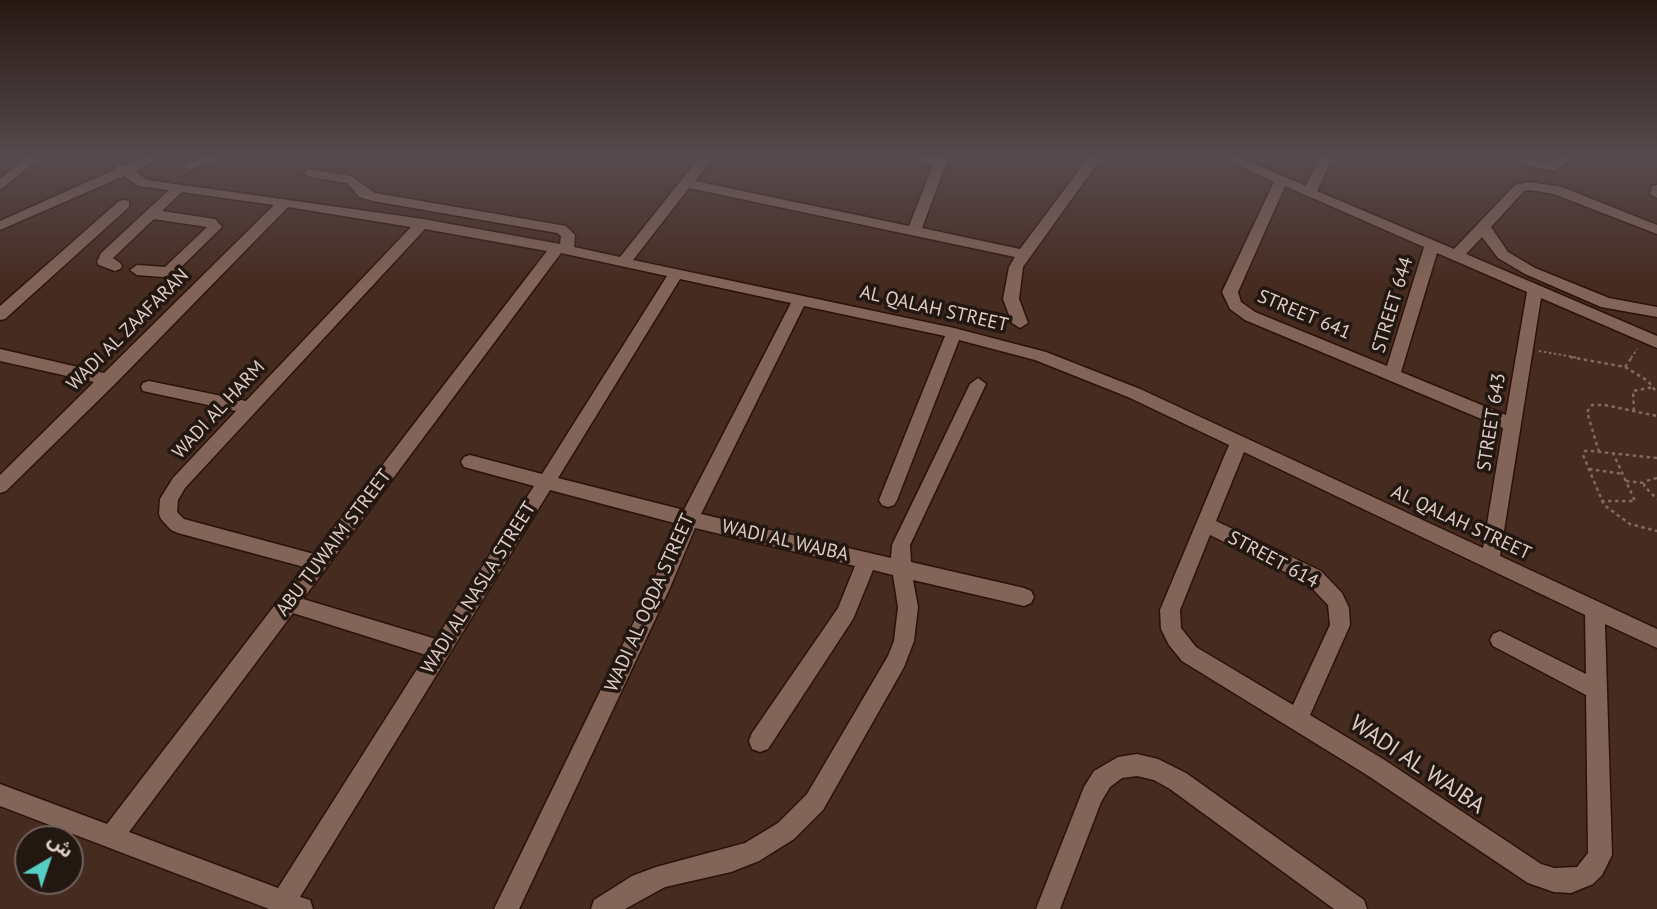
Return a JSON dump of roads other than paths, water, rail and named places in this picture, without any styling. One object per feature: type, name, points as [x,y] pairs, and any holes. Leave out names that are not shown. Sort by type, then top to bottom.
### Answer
[{"type":"street","points":[[0,220],[47,200]]},
{"type":"street","points":[[0,226],[52,200]]},
{"type":"street","points":[[115,266],[104,262],[106,256],[165,200]]},
{"type":"street","name":"AL QALAH STREET","points":[[272,200],[293,200]]},
{"type":"street","name":"AL QALAH STREET","points":[[355,200],[423,223],[624,261],[954,333],[1021,351],[1096,376],[1657,639]]},
{"type":"street","points":[[393,200],[561,229],[568,235],[562,249]]},
{"type":"street","points":[[624,261],[672,200]]},
{"type":"street","points":[[771,200],[1023,254]]},
{"type":"street","points":[[914,230],[926,200]]},
{"type":"street","points":[[1020,323],[1011,299],[1011,288],[1023,254],[1063,200]]},
{"type":"street","name":"STREET 641","points":[[1272,200],[1230,292],[1231,299],[1241,311],[1513,425]]},
{"type":"street","points":[[1324,200],[1657,342]]},
{"type":"street","points":[[1456,256],[1509,200]]},
{"type":"street","points":[[1582,200],[1657,230]]},
{"type":"street","name":"WADI AL ZAAFARAN","points":[[0,486],[285,202]]},
{"type":"street","points":[[0,315],[124,204]]},
{"type":"street","points":[[137,270],[170,270],[215,227],[210,222],[150,214]]},
{"type":"street","name":"WADI AL HARM","points":[[319,563],[185,528],[178,525],[168,514],[169,499],[173,491],[423,223]]},
{"type":"street","points":[[1483,228],[1503,255],[1530,271],[1606,303],[1657,312]]},
{"type":"street","name":"STREET 644","points":[[1392,375],[1432,246]]},
{"type":"street","name":"ABU TUWAIM STREET","points":[[111,837],[562,249]]},
{"type":"street","name":"WADI AL NASLA STREET","points":[[292,906],[441,650],[676,274]]},
{"type":"street","name":"STREET 643","points":[[1490,560],[1535,290]]},
{"type":"street","name":"WADI AL OQDA STREET","points":[[506,909],[659,590],[689,519],[800,300]]},
{"type":"street","points":[[888,500],[954,333]]},
{"type":"street","points":[[0,355],[109,380]]},
{"type":"street","points":[[603,909],[641,885],[664,876],[751,853],[786,831],[802,817],[827,785],[897,660],[904,641],[908,607],[900,556],[905,533],[978,384]]},
{"type":"street","points":[[149,387],[250,408]]},
{"type":"street","name":"WADI AL WAJBA","points":[[1239,442],[1170,610],[1171,629],[1189,653],[1298,718],[1516,863],[1536,875],[1554,880],[1571,881],[1585,876],[1600,855],[1595,609]]},
{"type":"street","name":"WADI AL WAJBA","points":[[470,462],[689,519],[1024,597]]},
{"type":"street","name":"STREET 614","points":[[1205,524],[1314,577],[1335,599],[1341,617],[1340,625],[1298,718]]},
{"type":"street","points":[[761,741],[846,614],[867,561]]},
{"type":"street","points":[[289,603],[441,650]]},
{"type":"street","points":[[1500,640],[1597,690]]},
{"type":"street","points":[[1048,909],[1092,796],[1102,779],[1118,768],[1137,765],[1158,770],[1178,781],[1351,908]]},
{"type":"street","points":[[0,795],[292,906]]}]
